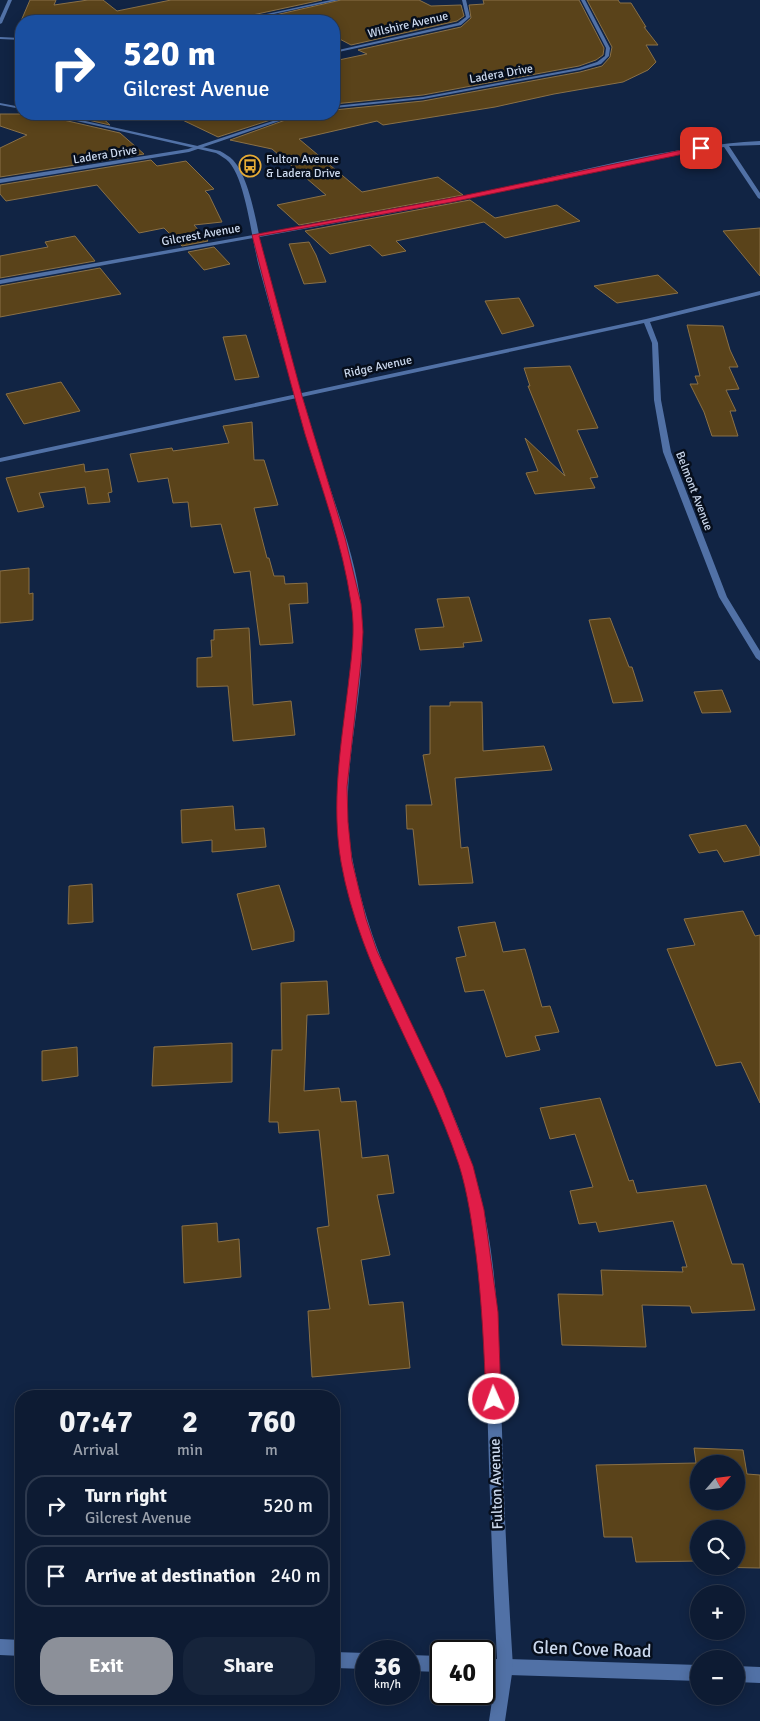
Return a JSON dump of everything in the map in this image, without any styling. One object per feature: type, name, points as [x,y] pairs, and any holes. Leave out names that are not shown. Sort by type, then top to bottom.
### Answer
[{"type":"street","points":[[0,24],[10,0]]},
{"type":"street","points":[[265,15],[337,0]]},
{"type":"street","name":"Wilshire Avenue","points":[[340,51],[459,24],[468,16],[464,0]]},
{"type":"street","name":"Ladera Drive","points":[[340,106],[423,98],[580,69],[599,63],[607,56],[608,48],[584,0]]},
{"type":"street","points":[[0,38],[15,39]]},
{"type":"street","points":[[0,104],[15,107]]},
{"type":"street","name":"Fulton Avenue","points":[[76,120],[202,147],[218,152],[232,163],[246,198],[298,396],[341,538],[356,604],[358,632],[342,787],[342,822],[347,861],[360,919],[371,951],[440,1098],[466,1166],[477,1210],[490,1312],[505,1667],[497,1721]]},
{"type":"street","name":"Ladera Drive","points":[[0,182],[202,147],[276,120]]},
{"type":"street","name":"Gilcrest Avenue","points":[[0,282],[452,200],[663,155],[760,143]]},
{"type":"street","points":[[725,146],[760,197]]},
{"type":"street","name":"Ridge Avenue","points":[[0,460],[646,321],[760,293]]},
{"type":"street","name":"Belmont Avenue","points":[[646,321],[654,337],[657,391],[667,452],[723,597],[760,658]]},
{"type":"street","points":[[0,1647],[15,1648]]},
{"type":"street","points":[[340,1660],[355,1661]]},
{"type":"street","name":"Glen Cove Road","points":[[495,1667],[690,1673]]},
{"type":"street","points":[[745,1674],[760,1675]]},
{"type":"building","points":[[30,0],[56,0],[54,5],[88,0],[103,0],[117,11],[171,0],[322,0],[253,15],[24,15]]},
{"type":"building","points":[[341,0],[419,0],[431,6],[461,5],[464,16],[457,21],[351,45],[340,39],[340,15],[275,15]]},
{"type":"building","points":[[483,0],[579,0],[604,48],[603,55],[596,60],[579,66],[423,95],[340,103],[340,60],[367,54],[358,50],[461,27],[471,18],[469,5],[484,4]]},
{"type":"building","points":[[587,0],[618,0],[620,3],[631,3],[646,27],[644,27],[658,45],[646,45],[656,62],[648,70],[623,82],[495,107],[383,125],[377,121],[299,139],[362,192],[438,177],[463,195],[299,225],[277,205],[326,195],[272,149],[230,140],[285,120],[340,120],[340,109],[423,101],[580,72],[602,66],[610,57],[612,47]]},
{"type":"building","points":[[0,114],[15,114],[15,120],[63,120],[120,133],[144,154],[0,177],[0,148],[27,135],[0,126]]},
{"type":"building","points":[[88,120],[105,120],[110,125]]},
{"type":"building","points":[[183,120],[270,120],[218,137]]},
{"type":"building","points":[[151,160],[157,166],[186,161],[214,189],[205,191],[209,195],[222,222],[194,225],[208,241],[182,246],[164,228],[139,233],[97,185],[6,201],[0,194],[0,185]]},
{"type":"building","points":[[470,200],[495,218],[557,205],[580,221],[505,238],[484,222],[396,241],[406,251],[382,256],[370,245],[330,254],[305,231]]},
{"type":"building","points":[[760,228],[760,276],[723,231]]},
{"type":"building","points":[[75,236],[95,261],[0,278],[0,256],[48,247],[45,242]]},
{"type":"building","points":[[309,242],[326,282],[304,284],[289,244]]},
{"type":"building","points":[[214,247],[230,264],[204,270],[188,252]]},
{"type":"building","points":[[100,268],[121,294],[0,317],[0,286]]},
{"type":"building","points":[[658,275],[678,293],[617,303],[594,286]]},
{"type":"building","points":[[519,298],[534,326],[502,334],[485,301]]},
{"type":"building","points":[[687,325],[723,326],[730,350],[738,367],[729,367],[739,389],[726,390],[736,411],[730,411],[738,436],[712,436],[704,412],[690,384],[698,384],[695,376],[700,376]]},
{"type":"building","points":[[246,335],[259,377],[235,380],[223,337]]},
{"type":"building","points":[[570,366],[598,428],[577,430],[598,477],[590,478],[595,488],[535,494],[526,473],[538,471],[525,438],[565,476],[528,386],[530,386],[524,368]]},
{"type":"building","points":[[61,382],[80,411],[24,424],[6,394]]},
{"type":"building","points":[[252,422],[254,460],[264,460],[278,505],[254,508],[267,558],[269,558],[274,576],[284,576],[285,584],[307,583],[308,603],[289,604],[293,643],[260,645],[250,571],[234,573],[221,524],[191,527],[188,502],[173,503],[168,478],[138,482],[130,454],[172,448],[173,451],[229,443],[223,426]]},
{"type":"building","points":[[84,464],[85,472],[108,469],[112,492],[108,493],[110,502],[88,504],[85,487],[39,493],[44,507],[18,512],[6,478]]},
{"type":"building","points":[[29,568],[29,594],[33,593],[33,620],[0,623],[0,571]]},
{"type":"building","points":[[469,597],[482,641],[463,643],[464,647],[420,650],[415,629],[444,627],[437,599]]},
{"type":"building","points":[[610,618],[629,667],[632,667],[643,701],[613,703],[589,620]]},
{"type":"building","points":[[249,628],[253,705],[291,701],[295,735],[233,741],[228,686],[197,687],[197,658],[212,657],[211,640],[214,640],[214,630]]},
{"type":"building","points":[[722,690],[731,712],[702,713],[694,692]]},
{"type":"building","points":[[450,702],[482,702],[483,751],[544,746],[552,770],[455,778],[461,848],[468,847],[473,883],[419,885],[413,829],[407,829],[406,805],[432,805],[423,755],[430,754],[430,706],[450,706]]},
{"type":"building","points":[[233,806],[235,830],[264,828],[266,847],[212,852],[212,840],[182,843],[181,810]]},
{"type":"building","points":[[746,825],[760,848],[760,855],[724,862],[717,850],[699,853],[689,835]]},
{"type":"building","points":[[92,884],[93,922],[68,924],[69,886]]},
{"type":"building","points":[[279,885],[294,931],[294,941],[252,950],[237,894]]},
{"type":"building","points":[[743,911],[755,936],[760,935],[760,1103],[741,1062],[716,1066],[667,949],[695,945],[684,919]]},
{"type":"building","points":[[495,922],[503,952],[525,949],[542,1007],[550,1006],[559,1032],[535,1036],[540,1050],[506,1057],[484,990],[465,992],[456,958],[466,956],[458,927]]},
{"type":"building","points":[[327,981],[329,1014],[307,1015],[304,1091],[339,1088],[341,1102],[356,1101],[362,1158],[388,1155],[394,1193],[377,1195],[390,1255],[361,1260],[369,1305],[403,1302],[410,1368],[312,1377],[308,1311],[330,1309],[317,1228],[329,1226],[319,1130],[279,1133],[278,1122],[269,1122],[272,1050],[282,1050],[281,983]]},
{"type":"building","points":[[232,1043],[232,1082],[152,1086],[154,1047]]},
{"type":"building","points":[[77,1047],[78,1076],[42,1081],[42,1051]]},
{"type":"building","points":[[600,1098],[629,1181],[633,1180],[637,1193],[706,1185],[732,1264],[743,1264],[755,1310],[692,1313],[690,1306],[642,1305],[646,1347],[562,1345],[558,1294],[603,1295],[601,1270],[683,1272],[682,1267],[687,1267],[673,1221],[599,1232],[596,1222],[579,1224],[570,1191],[593,1187],[575,1134],[550,1139],[540,1108]]},
{"type":"building","points":[[217,1223],[218,1242],[239,1239],[241,1277],[184,1283],[182,1226]]},
{"type":"building","points":[[694,1448],[743,1450],[744,1455],[695,1455]]},
{"type":"building","points":[[745,1462],[747,1474],[760,1475],[760,1568],[745,1568],[745,1520],[690,1520],[690,1561],[636,1562],[632,1537],[604,1537],[596,1465],[690,1463],[690,1510],[745,1510]]},
{"type":"place","name":"Fulton Avenue & Ladera Drive","points":[[250,166]]},
{"type":"route","points":[[494,1399],[490,1312],[477,1210],[466,1166],[437,1090],[371,951],[360,919],[347,861],[342,822],[342,787],[356,661],[358,632],[356,604],[341,538],[298,396],[255,235],[452,200],[644,158],[701,148]]}]
